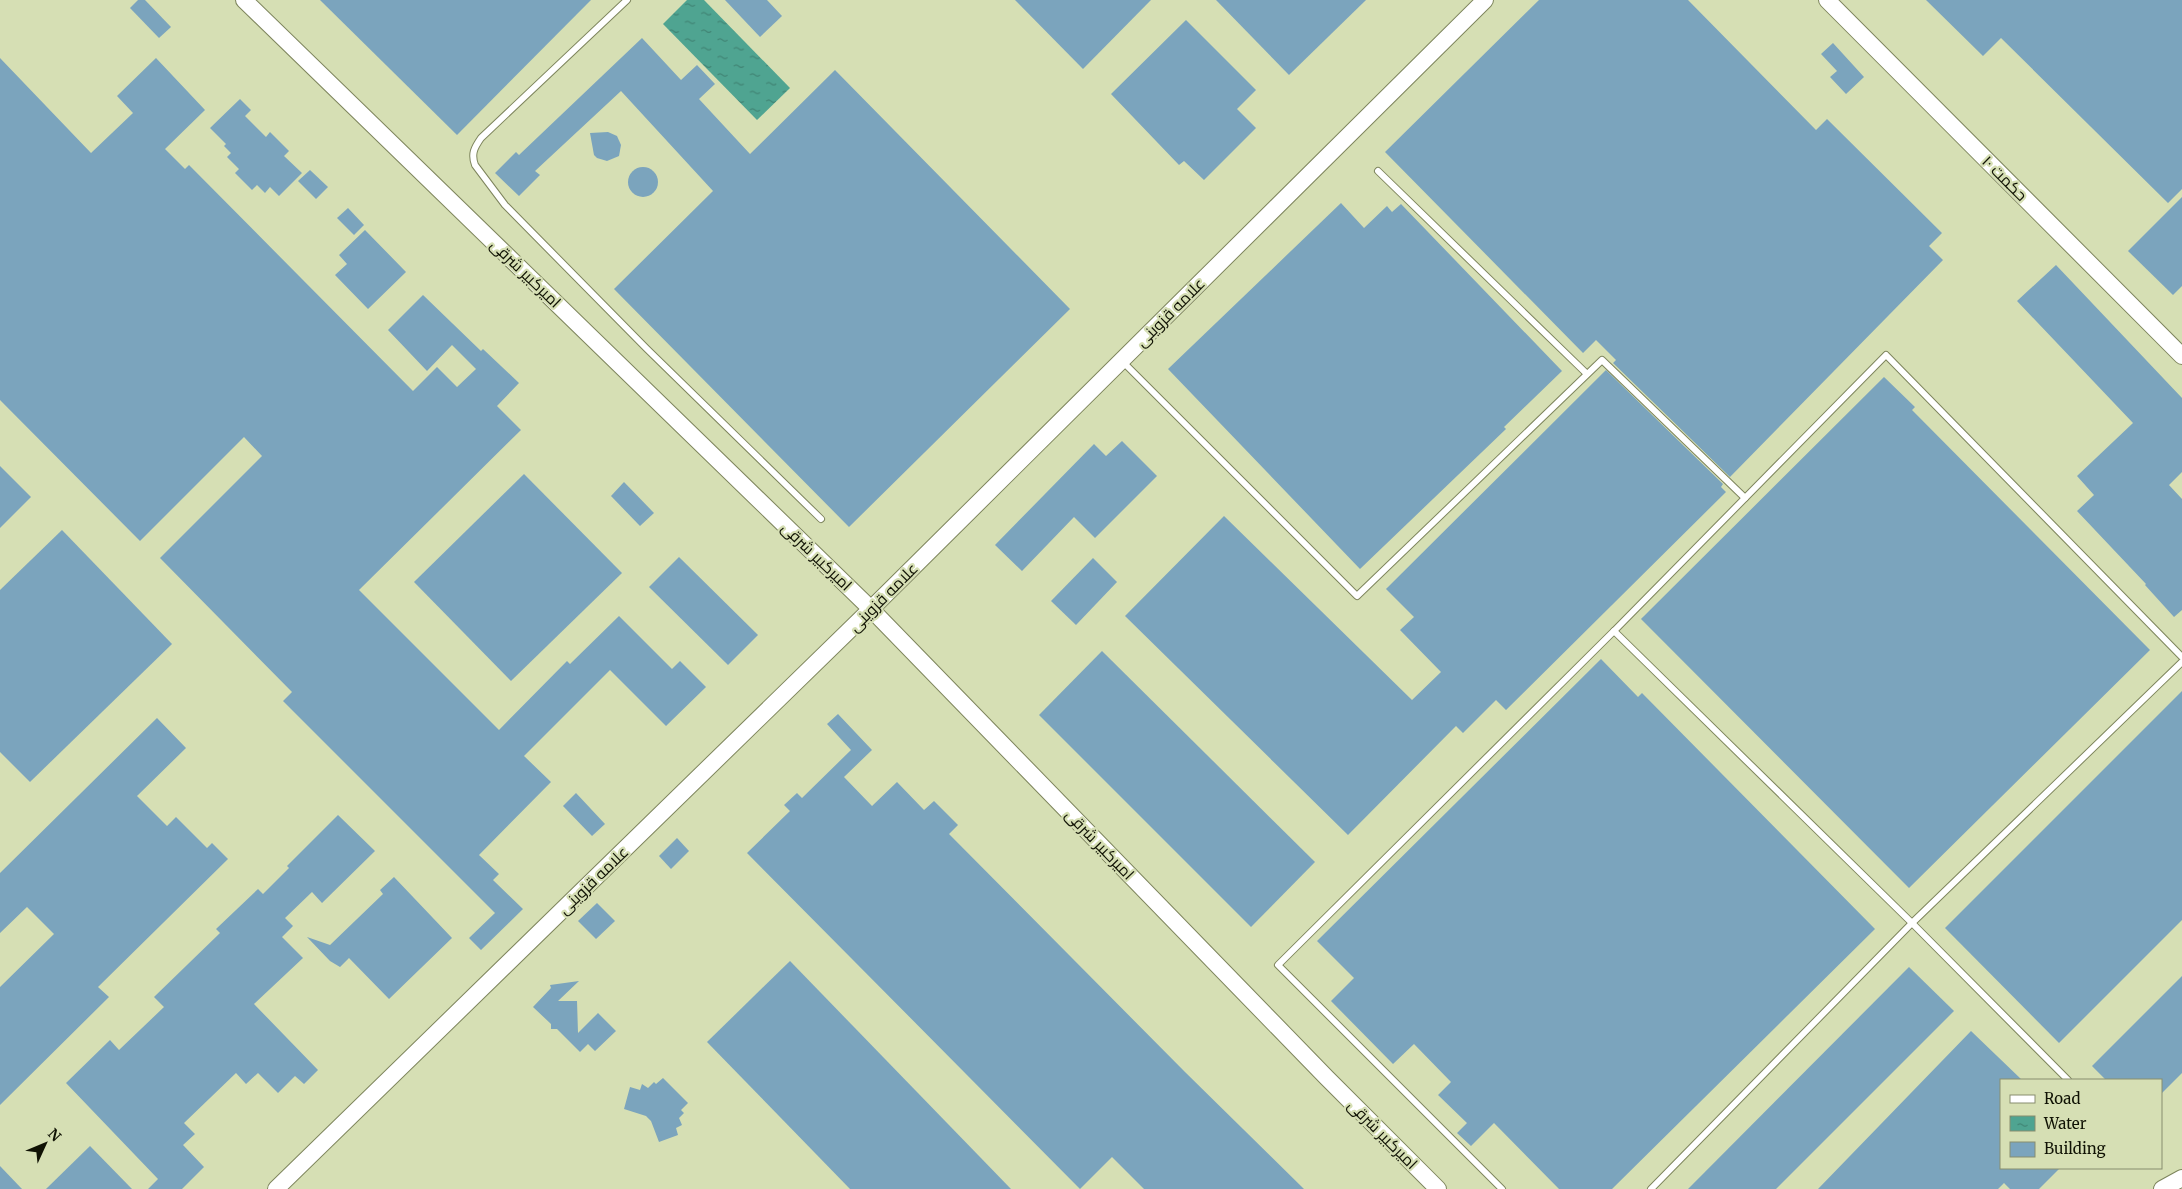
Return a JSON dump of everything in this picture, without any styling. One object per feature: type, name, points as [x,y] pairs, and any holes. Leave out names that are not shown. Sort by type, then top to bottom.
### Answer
[{"type":"street","name":"امیرکبیر شرقی","points":[[244,0],[871,608],[1327,1078],[1438,1189]]},
{"type":"street","name":"علامه قزوینی","points":[[276,1189],[871,608],[1485,0]]},
{"type":"street","name":"حکمت ۱۰","points":[[1828,0],[2182,356]]},
{"type":"street","points":[[2162,1189],[2182,1178]]},
{"type":"lane","points":[[627,0],[481,138],[474,147],[472,158],[505,205],[640,342],[821,520]]},
{"type":"lane","points":[[1378,172],[1587,374]]},
{"type":"lane","points":[[1502,1189],[1278,965],[1614,631],[1886,355],[2182,657]]},
{"type":"lane","points":[[1121,360],[1357,596],[1602,360],[1745,498]]},
{"type":"lane","points":[[1614,631],[1912,923],[2067,1079]]},
{"type":"lane","points":[[1651,1189],[1912,923],[2182,662]]},
{"type":"water","points":[[687,0],[704,0],[790,88],[757,120],[663,24]]},
{"type":"building","points":[[138,0],[145,0],[171,27],[159,38],[130,8]]},
{"type":"building","points":[[320,0],[591,0],[457,135]]},
{"type":"building","points":[[725,0],[767,0],[782,16],[760,37]]},
{"type":"building","points":[[1015,0],[1151,0],[1083,69]]},
{"type":"building","points":[[1216,0],[1366,0],[1289,75]]},
{"type":"building","points":[[1539,0],[1688,0],[1816,130],[1827,119],[1942,233],[1929,246],[1943,260],[1730,477],[1613,363],[1616,360],[1596,340],[1583,353],[1385,152]]},
{"type":"building","points":[[1926,0],[2182,0],[2182,189],[2168,203],[2001,38],[1983,56]]},
{"type":"building","points":[[1186,20],[1256,90],[1237,109],[1256,128],[1204,180],[1184,161],[1179,165],[1111,94]]},
{"type":"building","points":[[642,38],[681,80],[697,65],[715,84],[699,99],[750,154],[835,70],[1070,309],[849,527],[614,289],[713,191],[621,91],[535,171],[540,175],[519,196],[495,173],[516,152],[519,155]]},
{"type":"building","points":[[1833,43],[1864,77],[1846,94],[1830,77],[1837,71],[1821,54]]},
{"type":"building","points":[[0,58],[91,153],[133,113],[117,96],[156,58],[205,110],[165,149],[185,169],[189,165],[413,391],[437,367],[457,387],[476,369],[452,345],[427,371],[388,330],[423,295],[481,351],[483,349],[519,383],[497,406],[521,430],[359,590],[499,730],[567,661],[570,664],[619,616],[672,669],[680,661],[706,687],[666,726],[610,670],[524,756],[551,782],[479,855],[499,874],[493,880],[523,909],[481,950],[469,938],[495,913],[283,701],[292,692],[160,558],[262,456],[244,437],[140,541],[0,400]]},
{"type":"building","points":[[240,99],[251,110],[245,116],[266,137],[270,132],[289,151],[284,156],[302,173],[279,196],[270,187],[265,193],[257,185],[252,190],[235,173],[239,169],[227,157],[231,153],[224,146],[226,144],[210,128]]},
{"type":"building","points":[[608,132],[617,136],[621,145],[619,156],[607,161],[594,155],[590,133]]},
{"type":"building","points":[[643,167],[654,171],[658,182],[654,193],[643,197],[632,193],[628,182],[632,171]]},
{"type":"building","points":[[310,170],[328,187],[316,199],[298,181]]},
{"type":"building","points":[[2182,197],[2182,286],[2173,295],[2128,251]]},
{"type":"building","points":[[1341,203],[1364,228],[1387,206],[1392,212],[1401,204],[1562,371],[1504,427],[1506,429],[1360,569],[1168,369]]},
{"type":"building","points":[[348,208],[364,225],[354,235],[337,218]]},
{"type":"building","points":[[365,230],[406,272],[368,309],[335,275],[347,264],[339,255]]},
{"type":"building","points":[[2056,265],[2182,398],[2182,472],[2169,485],[2182,499],[2182,610],[2174,617],[2146,584],[2077,511],[2094,495],[2077,476],[2133,423],[2017,301]]},
{"type":"building","points":[[1606,370],[1723,484],[1721,487],[1726,492],[1506,710],[1496,700],[1463,733],[1456,726],[1348,835],[1125,616],[1224,516],[1412,700],[1441,672],[1400,630],[1414,617],[1386,589]]},
{"type":"building","points":[[1884,377],[1915,407],[1912,410],[2150,650],[1909,888],[1641,619]]},
{"type":"building","points":[[1122,441],[1157,476],[1095,538],[1074,517],[1022,571],[995,545],[1094,444],[1106,456]]},
{"type":"building","points":[[0,466],[31,497],[0,528]]},
{"type":"building","points":[[524,474],[622,573],[511,681],[414,582]]},
{"type":"building","points":[[624,482],[654,513],[640,526],[611,496]]},
{"type":"building","points":[[62,530],[172,644],[30,782],[0,752],[0,590]]},
{"type":"building","points":[[679,557],[758,635],[728,665],[649,587]]},
{"type":"building","points":[[1093,558],[1117,582],[1076,625],[1051,601]]},
{"type":"building","points":[[1102,651],[1315,862],[1251,927],[1039,715]]},
{"type":"building","points":[[1601,659],[1638,697],[1642,693],[1875,929],[1612,1189],[1559,1189],[1494,1123],[1471,1146],[1457,1133],[1467,1123],[1438,1095],[1451,1082],[1414,1044],[1393,1064],[1331,1001],[1354,978],[1317,941]]},
{"type":"building","points":[[2182,691],[2182,920],[2059,1043],[1945,928]]},
{"type":"building","points":[[838,714],[872,750],[844,777],[872,806],[897,782],[924,810],[934,801],[958,825],[949,834],[1304,1189],[1144,1189],[1112,1157],[1080,1189],[747,853],[790,811],[784,805],[797,793],[802,798],[851,750],[827,724]]},
{"type":"building","points":[[157,718],[186,748],[137,796],[167,826],[176,817],[207,848],[212,843],[228,859],[98,987],[109,997],[0,1105],[0,987],[54,934],[27,907],[0,933],[0,873]]},
{"type":"building","points":[[576,793],[605,824],[592,836],[563,806]]},
{"type":"building","points":[[338,815],[375,851],[322,903],[312,892],[285,918],[293,926],[282,937],[303,958],[254,1004],[318,1070],[304,1084],[295,1076],[278,1093],[258,1073],[246,1084],[236,1073],[184,1123],[195,1134],[183,1145],[204,1167],[182,1189],[148,1189],[158,1179],[66,1083],[110,1040],[119,1050],[164,1007],[154,997],[220,933],[216,929],[258,889],[263,894],[289,868],[287,866]]},
{"type":"building","points":[[677,838],[689,851],[671,869],[659,856]]},
{"type":"building","points":[[394,877],[452,938],[389,999],[349,958],[340,967],[330,961],[307,937],[330,945],[383,894],[380,890]]},
{"type":"building","points":[[597,903],[615,921],[596,939],[578,921]]},
{"type":"building","points":[[790,961],[1011,1189],[850,1189],[707,1042]]},
{"type":"building","points":[[1909,967],[1954,1011],[1776,1189],[1688,1189]]},
{"type":"building","points":[[2182,976],[2182,1073],[2162,1093],[2162,1079],[2105,1079],[2092,1066]]},
{"type":"building","points":[[579,981],[558,1001],[577,1001],[578,1033],[598,1013],[616,1031],[595,1051],[588,1044],[580,1052],[557,1029],[551,1029],[551,1024],[533,1007],[551,988],[550,985]]},
{"type":"building","points":[[1971,1031],[2021,1079],[2000,1079],[2000,1169],[2059,1169],[2039,1189],[2010,1189],[2004,1183],[1998,1189],[1818,1189]]},
{"type":"building","points":[[663,1078],[688,1103],[681,1110],[684,1113],[679,1118],[682,1125],[676,1128],[678,1135],[659,1142],[651,1121],[646,1116],[624,1109],[630,1087],[640,1090],[642,1084],[648,1088],[654,1082],[656,1084]]},
{"type":"building","points":[[90,1146],[132,1189],[46,1189]]},
{"type":"building","points":[[0,1166],[22,1189],[0,1189]]}]
